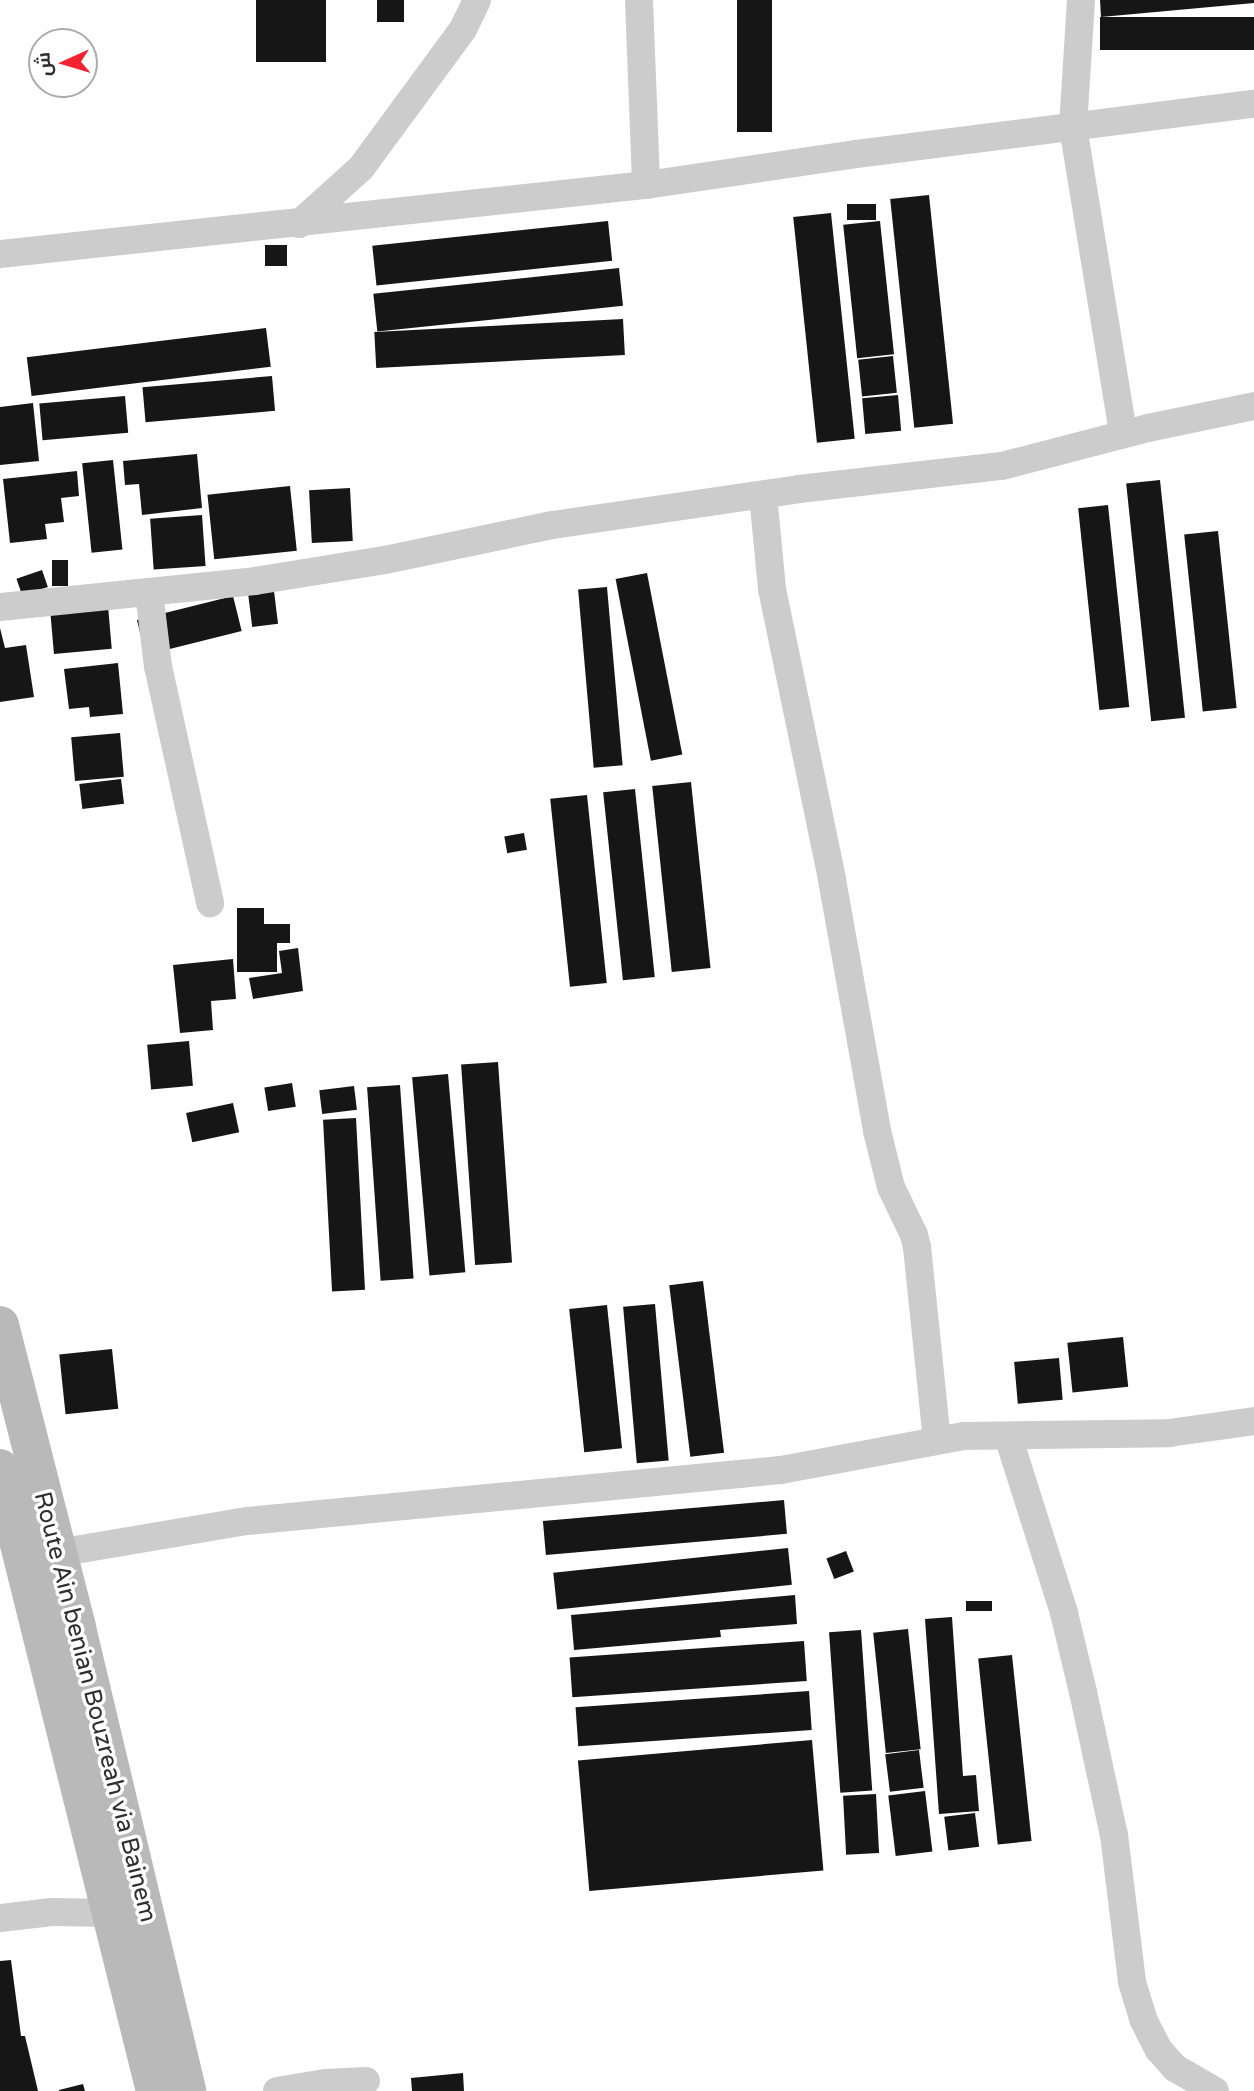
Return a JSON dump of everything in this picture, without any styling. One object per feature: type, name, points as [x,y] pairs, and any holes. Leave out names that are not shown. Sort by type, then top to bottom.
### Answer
[{"type":"main road","name":"Route Ain benian Bouzreah via Bainem","points":[[0,1325],[41,1556],[111,1913],[155,2091]]},
{"type":"main road","name":"Route Ain benian Bouzreah via Bainem","points":[[0,1468],[41,1556],[187,2091]]},
{"type":"street","points":[[299,223],[361,168],[463,29],[477,0]]},
{"type":"street","points":[[639,0],[646,185]]},
{"type":"street","points":[[1081,0],[1073,127],[1123,434]]},
{"type":"street","points":[[0,254],[646,185],[1254,104]]},
{"type":"street","points":[[0,607],[295,574],[385,560],[553,525],[763,495],[1002,466],[1123,434],[1254,406]]},
{"type":"street","points":[[763,495],[774,600],[832,880],[877,1131],[891,1187],[915,1235],[937,1440]]},
{"type":"street","points":[[149,592],[158,666],[210,903]]},
{"type":"street","points":[[41,1556],[248,1521],[782,1470],[833,1463],[937,1440],[1169,1433],[1254,1421]]},
{"type":"street","points":[[1008,1436],[1064,1613],[1083,1692],[1114,1835],[1132,1982],[1143,2019],[1159,2050],[1175,2068],[1215,2091]]},
{"type":"street","points":[[0,1918],[52,1912],[111,1913]]},
{"type":"street","points":[[277,2091],[326,2083],[366,2081]]},
{"type":"building","points":[[256,0],[326,0],[326,62],[256,62]]},
{"type":"building","points":[[377,0],[404,0],[404,22],[377,22]]},
{"type":"building","points":[[737,0],[772,0],[772,132],[737,132]]},
{"type":"building","points":[[1100,0],[1254,0],[1254,3],[1101,17]]},
{"type":"building","points":[[1100,17],[1254,17],[1254,50],[1100,50]]},
{"type":"building","points":[[929,195],[953,424],[914,428],[890,199]]},
{"type":"building","points":[[847,204],[876,204],[876,220],[847,220]]},
{"type":"building","points":[[831,213],[855,439],[817,443],[793,217]]},
{"type":"building","points":[[608,221],[612,261],[376,286],[372,246]]},
{"type":"building","points":[[880,221],[894,354],[857,358],[843,225]]},
{"type":"building","points":[[265,245],[287,245],[287,266],[265,266]]},
{"type":"building","points":[[619,268],[623,306],[377,332],[373,294]]},
{"type":"building","points":[[623,319],[625,355],[376,368],[374,332]]},
{"type":"building","points":[[266,328],[271,367],[32,396],[27,357]]},
{"type":"building","points":[[893,356],[897,393],[862,396],[858,360]]},
{"type":"building","points":[[272,376],[275,411],[146,422],[142,387]]},
{"type":"building","points":[[898,395],[901,431],[865,434],[862,398]]},
{"type":"building","points":[[125,396],[128,433],[43,440],[39,403]]},
{"type":"building","points":[[33,403],[39,461],[0,465],[0,407]]},
{"type":"building","points":[[197,454],[202,508],[142,515],[139,484],[125,485],[123,461]]},
{"type":"building","points":[[113,460],[122,550],[92,553],[82,463]]},
{"type":"building","points":[[77,471],[79,496],[61,498],[64,522],[45,524],[47,539],[10,543],[3,479]]},
{"type":"building","points":[[1160,480],[1185,718],[1151,721],[1126,484]]},
{"type":"building","points":[[290,486],[297,551],[214,559],[207,495]]},
{"type":"building","points":[[350,488],[353,541],[312,543],[309,490]]},
{"type":"building","points":[[1108,505],[1129,707],[1099,710],[1078,508]]},
{"type":"building","points":[[202,515],[206,566],[154,570],[150,519]]},
{"type":"building","points":[[1218,531],[1237,708],[1203,712],[1184,535]]},
{"type":"building","points":[[52,560],[68,560],[68,586],[52,586]]},
{"type":"building","points":[[42,570],[48,587],[22,596],[16,579]]},
{"type":"building","points":[[647,573],[682,755],[651,761],[616,579]]},
{"type":"building","points":[[607,587],[623,765],[594,768],[578,590]]},
{"type":"building","points":[[274,591],[278,624],[252,627],[248,594]]},
{"type":"building","points":[[233,596],[242,631],[146,655],[137,620]]},
{"type":"building","points":[[108,606],[112,649],[54,654],[50,611]]},
{"type":"building","points":[[0,628],[5,648],[26,645],[34,697],[0,702]]},
{"type":"building","points":[[118,663],[123,714],[90,717],[89,707],[69,709],[64,669]]},
{"type":"building","points":[[120,733],[124,777],[75,781],[71,737]]},
{"type":"building","points":[[121,779],[124,804],[82,809],[79,784]]},
{"type":"building","points":[[691,782],[711,968],[672,972],[652,786]]},
{"type":"building","points":[[635,789],[655,977],[623,980],[603,792]]},
{"type":"building","points":[[587,795],[607,983],[570,987],[550,799]]},
{"type":"building","points":[[524,833],[527,850],[507,853],[504,836]]},
{"type":"building","points":[[237,908],[264,908],[264,924],[290,924],[290,943],[277,943],[277,972],[237,972]]},
{"type":"building","points":[[298,948],[303,991],[253,999],[249,978],[282,973],[279,951]]},
{"type":"building","points":[[233,959],[236,999],[211,1001],[213,1030],[180,1033],[173,965]]},
{"type":"building","points":[[189,1041],[193,1086],[151,1089],[147,1045]]},
{"type":"building","points":[[498,1062],[512,1263],[475,1265],[461,1065]]},
{"type":"building","points":[[448,1074],[465,1272],[429,1275],[412,1077]]},
{"type":"building","points":[[292,1083],[296,1107],[268,1111],[264,1087]]},
{"type":"building","points":[[400,1085],[414,1279],[381,1281],[367,1087]]},
{"type":"building","points":[[354,1086],[357,1110],[322,1114],[319,1090]]},
{"type":"building","points":[[233,1103],[239,1132],[192,1142],[186,1113]]},
{"type":"building","points":[[356,1118],[365,1290],[332,1291],[323,1120]]},
{"type":"building","points":[[703,1281],[724,1453],[690,1457],[669,1285]]},
{"type":"building","points":[[655,1304],[669,1460],[637,1463],[623,1307]]},
{"type":"building","points":[[607,1305],[622,1448],[584,1452],[569,1309]]},
{"type":"building","points":[[1123,1337],[1128,1387],[1073,1393],[1067,1343]]},
{"type":"building","points":[[112,1349],[118,1409],[66,1414],[59,1355]]},
{"type":"building","points":[[1059,1358],[1063,1400],[1018,1404],[1014,1362]]},
{"type":"building","points":[[784,1500],[787,1534],[546,1555],[543,1521]]},
{"type":"building","points":[[788,1548],[792,1585],[557,1609],[553,1573]]},
{"type":"building","points":[[846,1551],[854,1572],[834,1579],[826,1559]]},
{"type":"building","points":[[795,1595],[797,1624],[720,1630],[721,1637],[574,1650],[571,1615]]},
{"type":"building","points":[[966,1601],[992,1601],[992,1611],[966,1611]]},
{"type":"building","points":[[952,1617],[963,1776],[976,1775],[979,1811],[939,1814],[925,1619]]},
{"type":"building","points":[[908,1629],[921,1749],[886,1753],[873,1633]]},
{"type":"building","points":[[861,1630],[872,1791],[840,1793],[829,1632]]},
{"type":"building","points":[[804,1641],[807,1681],[572,1697],[570,1657]]},
{"type":"building","points":[[1012,1655],[1032,1841],[998,1845],[978,1659]]},
{"type":"building","points":[[809,1691],[812,1730],[578,1746],[576,1707]]},
{"type":"building","points":[[812,1740],[823,1871],[589,1891],[578,1760]]},
{"type":"building","points":[[919,1750],[924,1788],[890,1792],[885,1754]]},
{"type":"building","points":[[925,1791],[932,1852],[896,1856],[888,1796]]},
{"type":"building","points":[[876,1794],[879,1853],[846,1855],[843,1796]]},
{"type":"building","points":[[975,1813],[979,1847],[948,1851],[944,1817]]},
{"type":"building","points":[[11,1960],[21,2036],[25,2036],[38,2091],[0,2091],[0,1961]]},
{"type":"building","points":[[463,2073],[464,2091],[412,2091],[411,2078]]},
{"type":"building","points":[[83,2084],[85,2091],[59,2091],[59,2090]]}]
